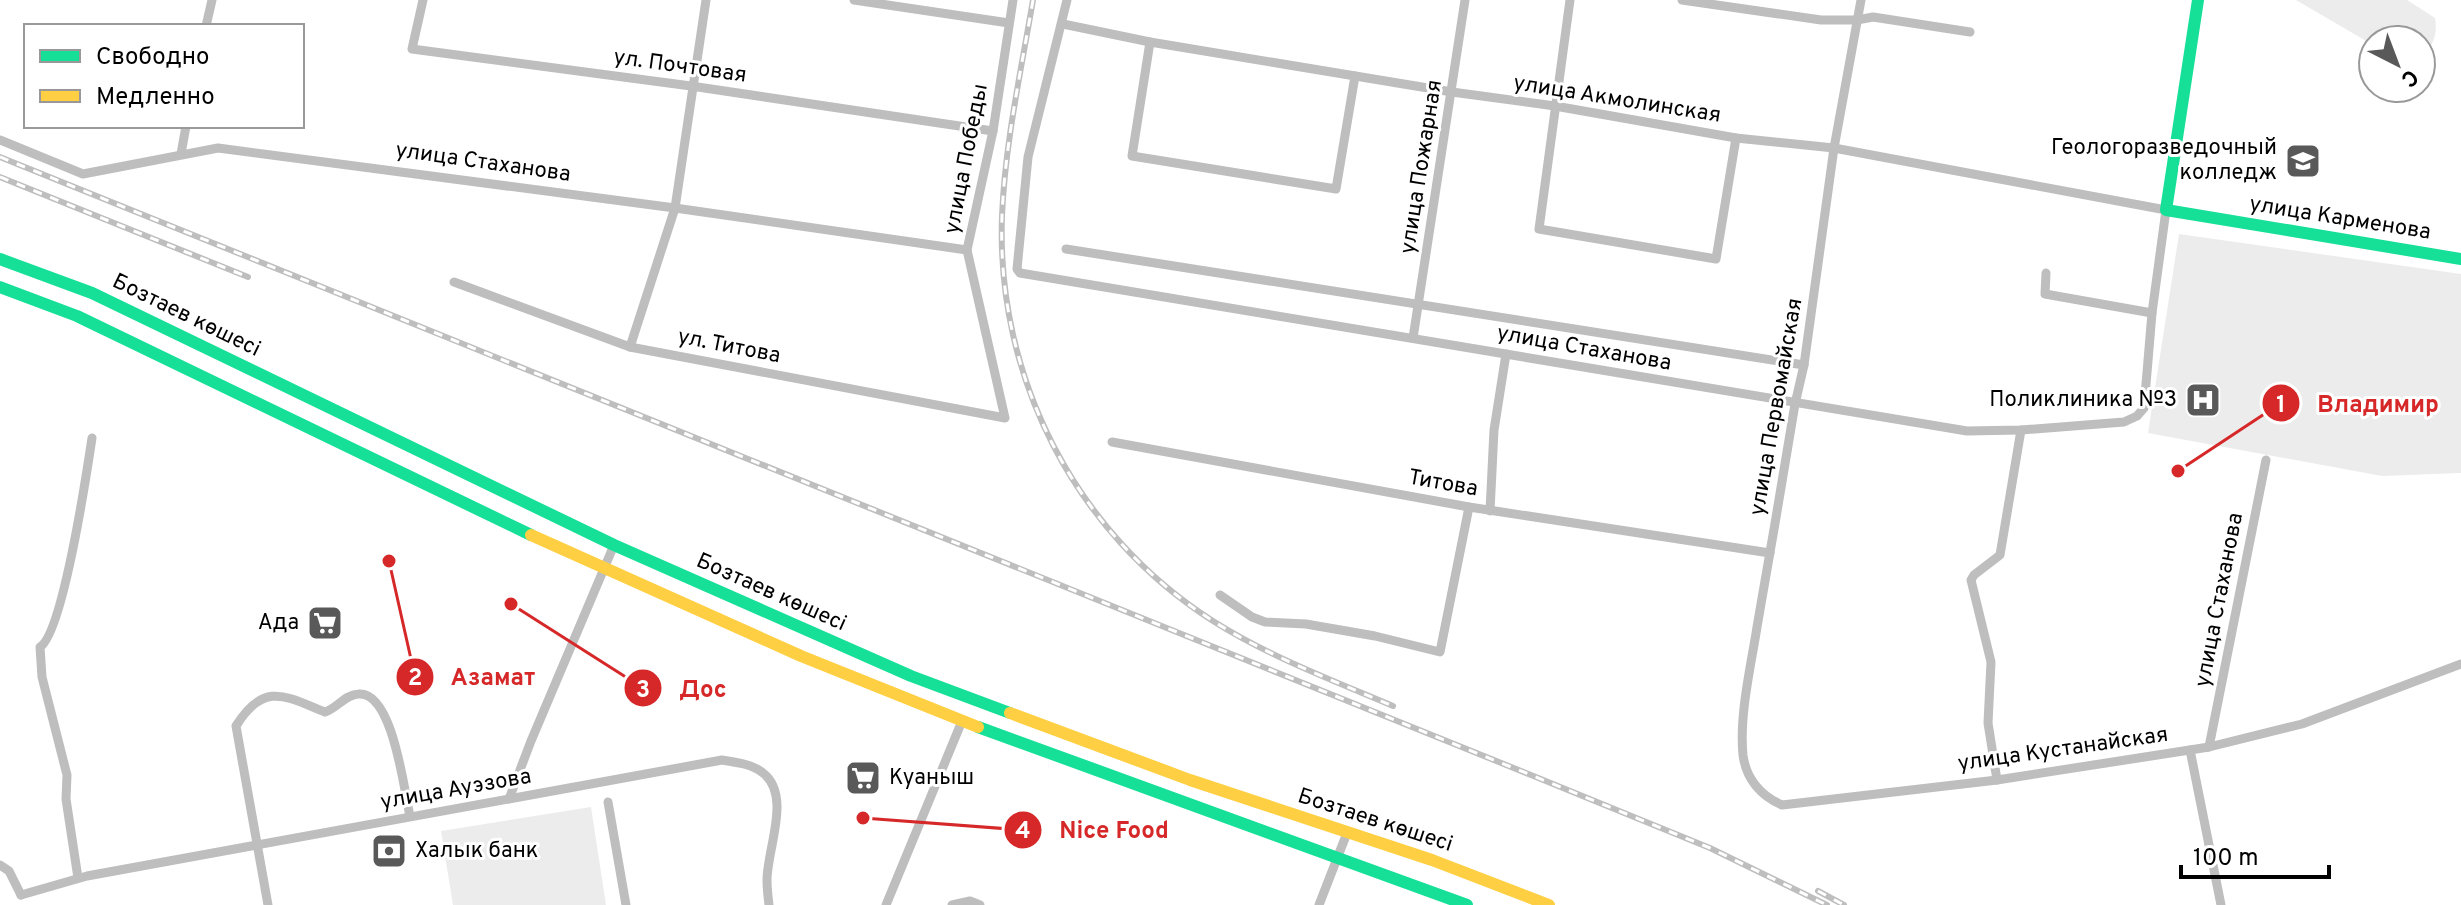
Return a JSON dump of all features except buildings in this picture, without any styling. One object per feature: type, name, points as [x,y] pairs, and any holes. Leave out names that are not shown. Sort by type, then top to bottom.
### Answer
[{"type":"main road","points":[[2166,210],[2198,0]]},
{"type":"main road","name":"улица Карменова","points":[[2166,210],[2461,259]]},
{"type":"main road","name":"Бозтаев көшесі","points":[[0,259],[92,293],[614,545],[911,676],[1190,780],[1432,860],[1549,905]]},
{"type":"main road","name":"Бозтаев көшесі","points":[[0,287],[91,322],[604,568],[801,656],[962,721],[1467,905]]},
{"type":"street","points":[[206,24],[212,0]]},
{"type":"street","name":"ул. Почтовая","points":[[423,0],[412,49],[993,131]]},
{"type":"street","points":[[630,347],[675,208],[706,0]]},
{"type":"street","points":[[854,0],[1009,23]]},
{"type":"street","name":"улица Победы","points":[[1005,418],[967,250],[993,131],[1013,0]]},
{"type":"street","points":[[1063,24],[1067,0]]},
{"type":"street","name":"улица Пожарная","points":[[1413,338],[1465,0]]},
{"type":"street","points":[[1570,0],[1539,229],[1716,259],[1736,138]]},
{"type":"street","points":[[1682,0],[1821,20],[1873,17],[1970,32]]},
{"type":"street","name":"улица Первомайская","points":[[1782,805],[1758,789],[1747,771],[1743,755],[1746,703],[1804,365],[1834,148],[1861,0]]},
{"type":"street","name":"улица Акмолинская","points":[[1063,24],[1150,42],[1736,138],[1834,148],[2166,210]]},
{"type":"street","name":"улица Стаханова","points":[[1063,24],[1028,157],[1017,269],[1025,274],[1967,431],[2124,422],[2137,416],[2144,408],[2152,313]]},
{"type":"street","points":[[1150,42],[1132,156],[1336,189],[1355,76]]},
{"type":"street","points":[[181,154],[186,128]]},
{"type":"street","name":"улица Стаханова","points":[[0,140],[83,174],[218,148],[967,250]]},
{"type":"street","points":[[2046,273],[2045,294],[2152,313],[2166,210]]},
{"type":"street","points":[[1066,249],[1804,365]]},
{"type":"street","name":"ул. Титова","points":[[454,282],[630,347],[1005,418]]},
{"type":"street","points":[[1490,511],[1491,465],[1506,354]]},
{"type":"street","points":[[1997,780],[1988,723],[1991,662],[1971,580],[2000,555],[2021,430]]},
{"type":"street","points":[[78,878],[66,799],[67,775],[42,677],[40,647],[45,644],[52,627],[78,527],[92,438]]},
{"type":"street","name":"Титова","points":[[1112,442],[1490,511],[1770,553]]},
{"type":"street","name":"улица Стаханова","points":[[2209,747],[2266,460]]},
{"type":"street","points":[[1220,595],[1252,617],[1265,622],[1306,624],[1440,652],[1469,507]]},
{"type":"street","points":[[509,799],[614,545]]},
{"type":"street","points":[[2458,666],[2461,680]]},
{"type":"street","name":"улица Кустанайская","points":[[1782,805],[1997,780],[2209,747],[2302,724],[2458,666]]},
{"type":"street","points":[[268,905],[236,726],[245,711],[262,698],[282,695],[325,712],[357,694],[368,696],[378,704],[392,733],[410,816]]},
{"type":"street","points":[[886,905],[962,721]]},
{"type":"street","points":[[2190,750],[2221,905]]},
{"type":"street","name":"улица Ауэзова","points":[[20,900],[78,878],[722,760],[755,768],[765,774],[775,788],[778,804],[767,879],[769,905]]},
{"type":"street","points":[[608,802],[626,905]]},
{"type":"street","points":[[1319,905],[1347,833]]},
{"type":"street","points":[[0,865],[9,871],[20,900]]},
{"type":"street","points":[[952,905],[970,901],[980,905]]},
{"type":"shaded area","points":[[2296,0],[2407,0],[2435,18],[2436,24],[2357,24],[2357,36]]},
{"type":"shaded area","points":[[2179,234],[2461,274],[2461,473],[2382,476],[2148,433]]},
{"type":"shaded area","points":[[591,807],[606,905],[453,905],[441,831]]},
{"type":"railway","points":[[1033,0],[1006,161],[1002,216],[1004,276],[1013,335],[1030,392],[1054,446],[1084,497],[1121,543],[1164,585],[1213,621],[1256,645],[1393,706]]},
{"type":"railway","points":[[0,157],[1710,848],[1827,905]]},
{"type":"railway","points":[[0,177],[248,277]]},
{"type":"railway","points":[[1818,891],[1844,905]]},
{"type":"traffic: fast","points":[[2198,0],[2166,210],[2461,259]]},
{"type":"traffic: fast","points":[[0,259],[92,293],[614,545],[911,676],[1010,713]]},
{"type":"traffic: fast","points":[[0,287],[77,316],[531,535]]},
{"type":"traffic: fast","points":[[978,727],[1467,905]]},
{"type":"traffic: slow","points":[[531,535],[801,656],[978,727]]},
{"type":"traffic: slow","points":[[1010,713],[1190,780],[1432,860],[1549,905]]},
{"type":"place","name":"Геологоразведочный колледж","points":[[2303,161]]},
{"type":"place","name":"Поликлиника №3","points":[[2203,400]]},
{"type":"place","name":"Владимир","points":[[2178,471]]},
{"type":"place","name":"Азамат","points":[[389,561]]},
{"type":"place","name":"Дос","points":[[511,604]]},
{"type":"place","name":"Ада","points":[[325,623]]},
{"type":"place","name":"Куаныш","points":[[863,778]]},
{"type":"place","name":"Nice Food","points":[[863,818]]},
{"type":"place","name":"Халык банк","points":[[389,851]]}]
